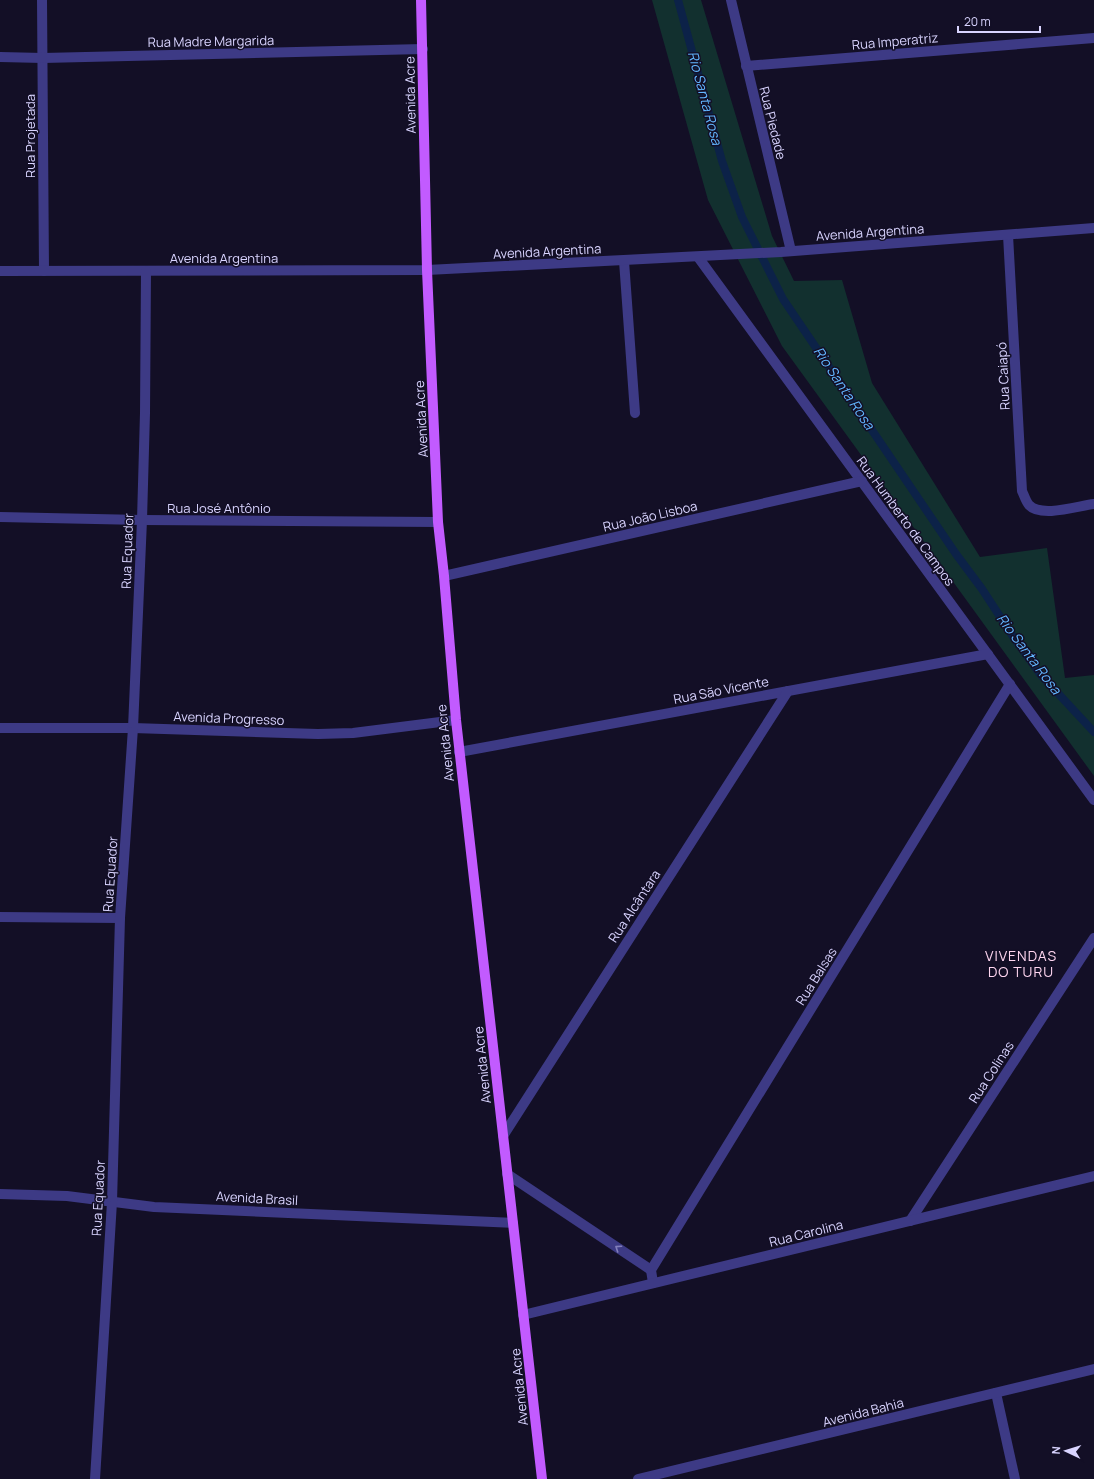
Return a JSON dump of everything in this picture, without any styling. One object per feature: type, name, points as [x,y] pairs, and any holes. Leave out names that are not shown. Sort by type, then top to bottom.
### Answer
[{"type":"main road","name":"Avenida Acre","points":[[421,0],[427,270],[438,522],[459,752],[542,1479]]},
{"type":"street","name":"Rua Projetada","points":[[42,0],[44,271]]},
{"type":"street","name":"Rua Piedade","points":[[730,0],[746,66],[786,252]]},
{"type":"street","name":"Rua Imperatriz","points":[[746,66],[1094,38]]},
{"type":"street","name":"Rua Madre Margarida","points":[[0,57],[43,58],[423,49]]},
{"type":"street","name":"Avenida Argentina","points":[[0,271],[427,270],[728,256],[1094,228]]},
{"type":"street","name":"Rua Caiapó","points":[[1008,235],[1022,491],[1029,505],[1036,510],[1046,512],[1094,504]]},
{"type":"street","name":"Rua Humberto de Campos","points":[[698,257],[1094,800]]},
{"type":"street","points":[[624,261],[635,413]]},
{"type":"street","name":"Rua Equador","points":[[95,1479],[112,1202],[120,918],[133,728],[142,520],[145,413],[146,271]]},
{"type":"street","name":"Rua João Lisboa","points":[[444,576],[862,481]]},
{"type":"street","name":"Rua José Antônio","points":[[0,517],[142,520],[438,522]]},
{"type":"street","name":"Rua São Vicente","points":[[459,752],[988,654]]},
{"type":"street","name":"Rua Balsas","points":[[651,1270],[1010,684]]},
{"type":"street","name":"Rua Alcântara","points":[[503,1136],[788,691]]},
{"type":"street","name":"Avenida Progresso","points":[[0,728],[133,728],[318,734],[353,733],[456,720]]},
{"type":"street","points":[[0,916],[120,918]]},
{"type":"street","name":"Rua Colinas","points":[[910,1221],[1094,938]]},
{"type":"street","points":[[507,1174],[651,1270],[654,1283]]},
{"type":"street","name":"Rua Carolina","points":[[524,1315],[1094,1176]]},
{"type":"street","name":"Avenida Brasil","points":[[0,1194],[67,1196],[154,1207],[513,1223]]},
{"type":"street","name":"Avenida Bahia","points":[[638,1479],[1094,1369]]},
{"type":"street","points":[[996,1393],[1015,1479]]},
{"type":"green space","points":[[652,0],[701,0],[772,236],[794,281],[842,280],[872,383],[980,557],[1047,548],[1065,678],[1094,675],[1094,776],[782,346],[708,200]]},
{"type":"waterway","name":"Rio Santa Rosa","points":[[678,0],[722,161],[742,217],[783,299],[1014,638],[1040,674],[1094,732]]},
{"type":"district","name":"VIVENDAS DO TURU","points":[[1021,964]]}]
